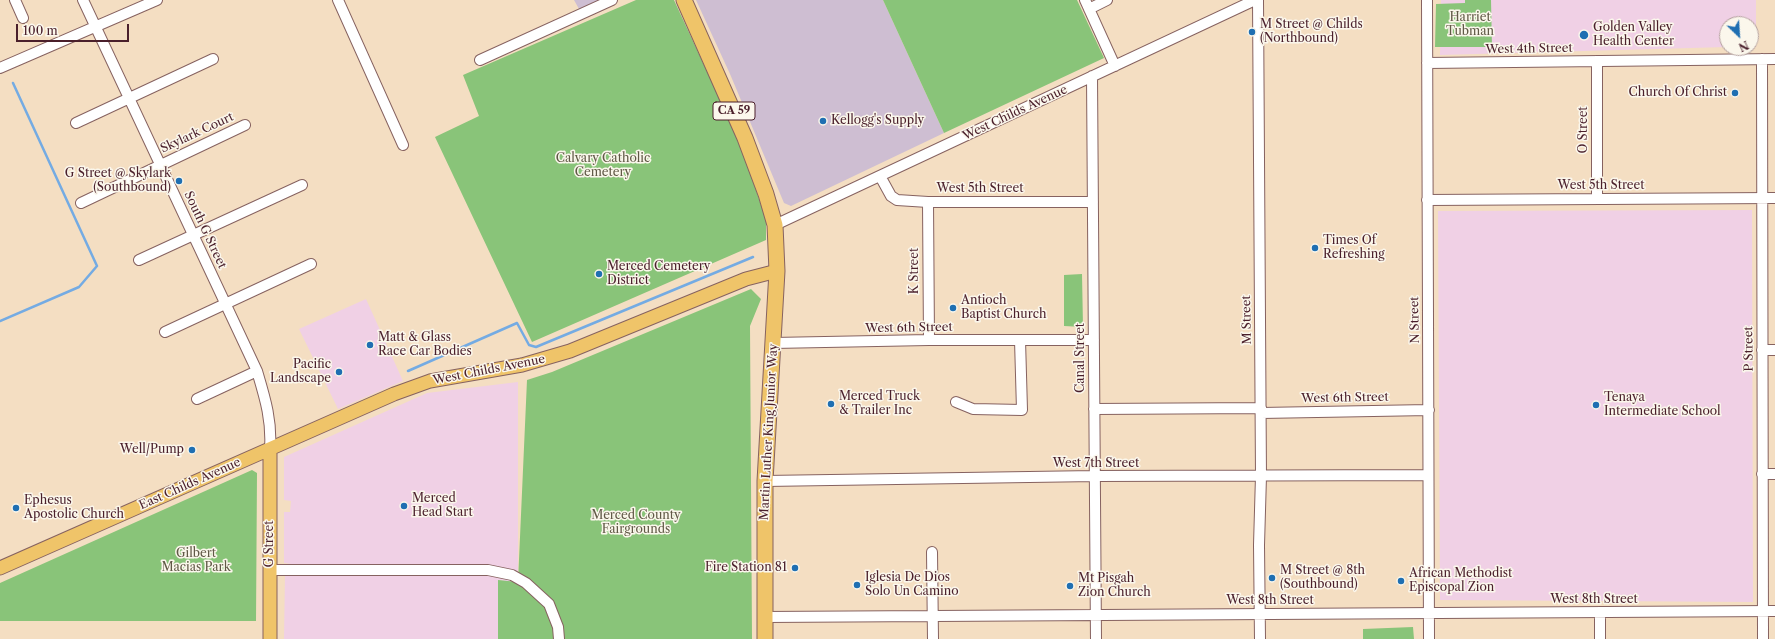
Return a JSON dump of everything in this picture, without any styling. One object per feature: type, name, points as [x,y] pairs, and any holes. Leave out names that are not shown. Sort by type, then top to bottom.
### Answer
[{"type":"highway","name":"CA 59","points":[[684,0],[745,138],[766,194],[774,225]]},
{"type":"highway","name":"Martin Luther King Junior Way","points":[[765,639],[765,481],[772,343],[778,271],[774,225]]},
{"type":"main road","name":"West Childs Avenue","points":[[270,449],[394,394],[430,381],[542,360],[570,351],[746,279],[778,271]]},
{"type":"main road","name":"East Childs Avenue","points":[[0,568],[270,449]]},
{"type":"main road","name":"G Street","points":[[270,449],[270,639]]},
{"type":"street","points":[[15,0],[23,18]]},
{"type":"street","points":[[83,0],[96,27]]},
{"type":"street","points":[[0,68],[157,0]]},
{"type":"street","points":[[338,0],[403,145]]},
{"type":"street","points":[[480,60],[612,0]]},
{"type":"street","points":[[1107,0],[1087,4],[1115,66]]},
{"type":"street","name":"West Childs Avenue","points":[[774,225],[1256,0]]},
{"type":"street","name":"M Street","points":[[1256,0],[1261,410],[1260,639]]},
{"type":"street","name":"N Street","points":[[1427,0],[1429,639]]},
{"type":"street","name":"South G Street","points":[[96,27],[257,371],[264,394],[271,429],[270,449]]},
{"type":"street","points":[[76,123],[213,59]]},
{"type":"street","name":"P Street","points":[[1762,59],[1762,474],[1764,639]]},
{"type":"street","name":"West 4th Street","points":[[1427,63],[1775,59]]},
{"type":"street","name":"O Street","points":[[1597,61],[1597,199]]},
{"type":"street","name":"Canal Street","points":[[1092,76],[1096,639]]},
{"type":"street","name":"Skylark Court","points":[[80,203],[244,125]]},
{"type":"street","name":"West 5th Street","points":[[880,176],[891,196],[897,200],[928,202],[1093,202]]},
{"type":"street","points":[[139,260],[302,185]]},
{"type":"street","name":"West 5th Street","points":[[1427,200],[1775,198]]},
{"type":"street","name":"K Street","points":[[928,202],[929,340]]},
{"type":"street","points":[[165,332],[311,264]]},
{"type":"street","name":"West 6th Street","points":[[772,343],[929,340],[1094,340]]},
{"type":"street","points":[[956,402],[973,409],[1022,410],[1020,340]]},
{"type":"street","points":[[1762,350],[1775,350]]},
{"type":"street","points":[[197,399],[257,371]]},
{"type":"street","name":"West 6th Street","points":[[1094,409],[1429,410]]},
{"type":"street","points":[[1762,474],[1775,474]]},
{"type":"street","name":"West 7th Street","points":[[765,481],[1095,476],[1428,475]]},
{"type":"street","points":[[932,552],[933,639]]},
{"type":"street","points":[[270,570],[488,570],[512,575],[526,583],[549,604],[558,627],[559,639]]},
{"type":"street","points":[[1600,612],[1600,639]]},
{"type":"street","name":"West 8th Street","points":[[765,617],[1775,612]]},
{"type":"shaded area","points":[[574,0],[601,0],[579,9]]},
{"type":"shaded area","points":[[696,0],[883,0],[944,133],[791,206],[784,203],[730,74]]},
{"type":"shaded area","name":"Golden Valley Health Center","points":[[1441,0],[1756,0],[1756,16],[1719,16],[1719,47],[1440,55]]},
{"type":"shaded area","name":"Tenaya Intermediate School","points":[[1752,210],[1753,602],[1440,600],[1438,211]]},
{"type":"shaded area","points":[[366,299],[403,381],[338,409],[299,329]]},
{"type":"shaded area","name":"Merced Head Start","points":[[518,382],[518,583],[498,580],[498,639],[284,639],[285,575],[292,575],[291,564],[284,563],[284,512],[290,512],[291,501],[284,500],[284,457],[427,393]]},
{"type":"green space","name":"Calvary Catholic Cemetery","points":[[636,0],[674,0],[727,115],[749,169],[766,220],[766,240],[532,342],[435,137],[479,116],[463,75]]},
{"type":"green space","points":[[883,0],[1077,0],[1104,58],[944,133]]},
{"type":"green space","name":"Harriet Tubman","points":[[1465,0],[1491,0],[1492,47],[1435,47],[1436,4],[1465,3]]},
{"type":"green space","points":[[1082,274],[1083,327],[1064,326],[1064,275]]},
{"type":"green space","name":"Merced County Fairgrounds","points":[[751,289],[761,299],[750,326],[752,639],[498,639],[498,580],[518,582],[527,380],[552,372]]},
{"type":"green space","name":"Gilbert Macias Park","points":[[252,470],[257,473],[256,621],[0,621],[0,583]]},
{"type":"green space","points":[[1413,627],[1414,639],[1363,639],[1363,629]]},
{"type":"waterway","points":[[0,321],[79,287],[97,266],[13,83]]},
{"type":"waterway","points":[[408,371],[517,323],[529,345],[536,347],[753,257]]},
{"type":"place","name":"M Street @ Childs (Northbound)","points":[[1252,32]]},
{"type":"place","name":"Golden Valley Health Center","points":[[1584,35]]},
{"type":"place","name":"Church Of Christ","points":[[1735,93]]},
{"type":"place","name":"Kellogg's Supply","points":[[823,121]]},
{"type":"place","name":"G Street @ Skylark (Southbound)","points":[[179,181]]},
{"type":"place","name":"Times Of Refreshing","points":[[1315,248]]},
{"type":"place","name":"Merced Cemetery District","points":[[599,274]]},
{"type":"place","name":"Antioch Baptist Church","points":[[953,308]]},
{"type":"place","name":"Matt & Glass Race Car Bodies","points":[[370,345]]},
{"type":"place","name":"Pacific Landscape","points":[[339,372]]},
{"type":"place","name":"Merced Truck & Trailer Inc","points":[[831,404]]},
{"type":"place","name":"Tenaya Intermediate School","points":[[1596,405]]},
{"type":"place","name":"Well/Pump","points":[[192,450]]},
{"type":"place","name":"Merced Head Start","points":[[404,506]]},
{"type":"place","name":"Ephesus Apostolic Church","points":[[16,508]]},
{"type":"place","name":"Fire Station 81","points":[[795,568]]},
{"type":"place","name":"M Street @ 8th (Southbound)","points":[[1272,578]]},
{"type":"place","name":"African Methodist Episcopal Zion","points":[[1401,581]]},
{"type":"place","name":"Iglesia De Dios Solo Un Camino","points":[[857,585]]},
{"type":"place","name":"Mt Pisgah Zion Church","points":[[1070,586]]}]
